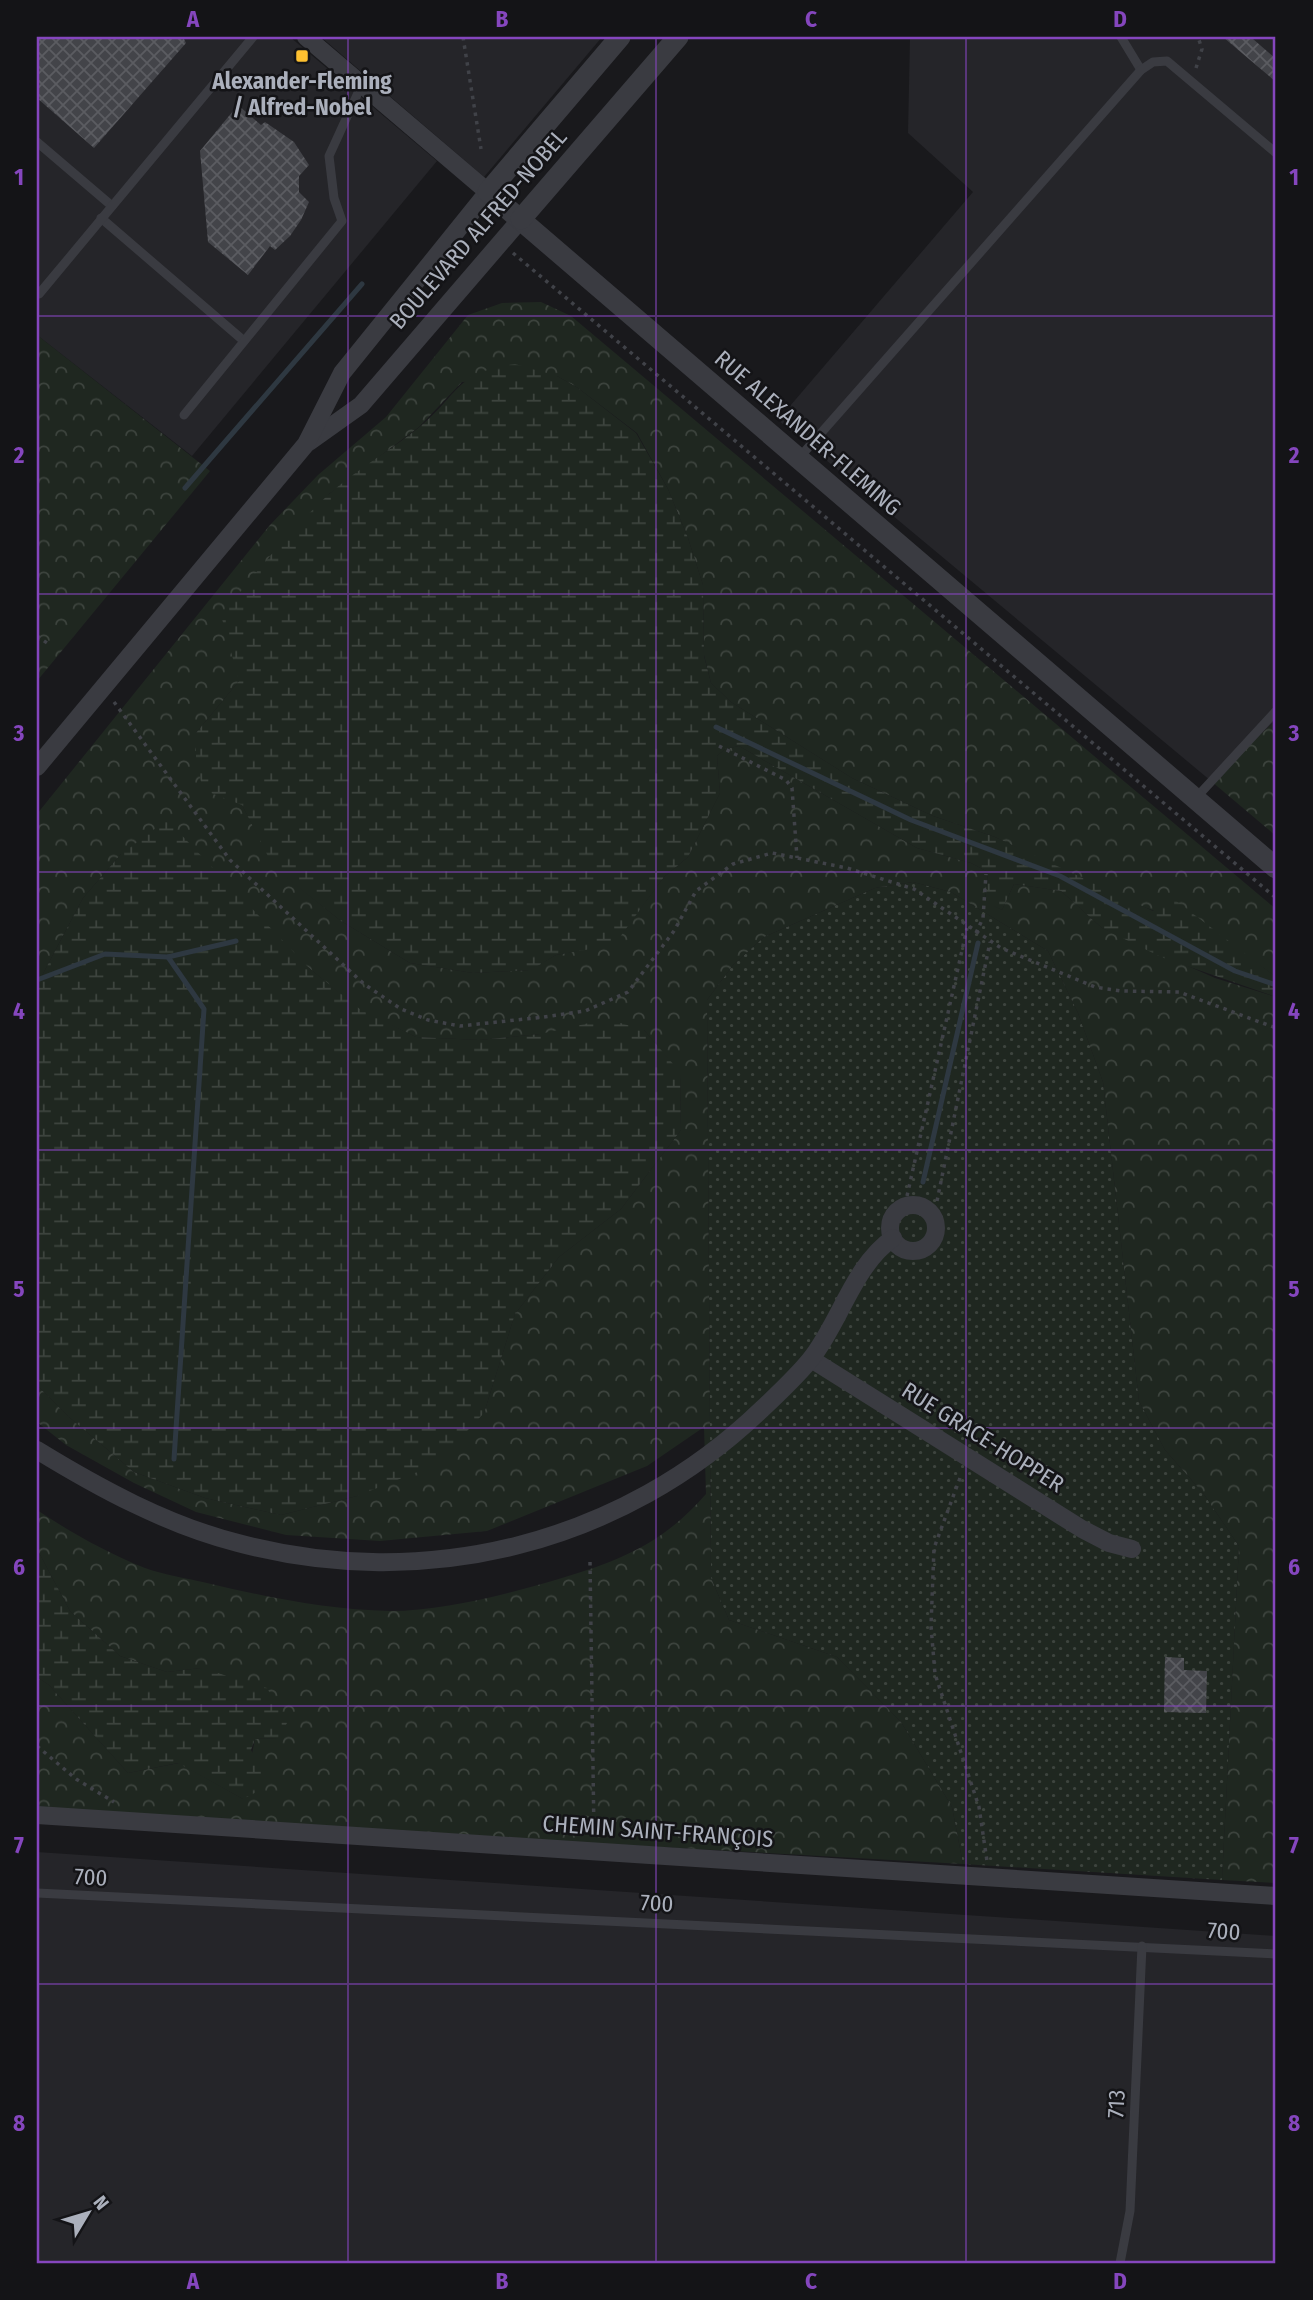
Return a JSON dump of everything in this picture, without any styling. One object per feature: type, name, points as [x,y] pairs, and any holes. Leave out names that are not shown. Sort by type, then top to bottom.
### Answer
[{"type":"street","name":"RUE ALEXANDER-FLEMING","points":[[306,37],[1276,868]]},
{"type":"street","name":"BOULEVARD ALFRED-NOBEL","points":[[37,767],[306,444],[342,373],[488,192],[620,37]]},
{"type":"street","name":"BOULEVARD ALFRED-NOBEL","points":[[306,444],[361,405],[678,37]]},
{"type":"street","points":[[37,1450],[108,1490],[166,1518],[237,1543],[353,1563],[444,1559],[517,1546],[579,1528],[615,1513],[670,1481],[719,1447],[762,1410],[811,1359],[875,1254],[893,1238]]},
{"type":"street","name":"RUE GRACE-HOPPER","points":[[811,1359],[1082,1529],[1109,1543],[1132,1549]]},
{"type":"street","name":"CHEMIN SAINT-FRANÇOIS","points":[[37,1815],[1276,1896]]},
{"type":"lane","points":[[38,294],[253,37]]},
{"type":"lane","points":[[1121,37],[1141,70]]},
{"type":"lane","points":[[798,459],[1141,70],[1153,62],[1167,61],[1276,153]]},
{"type":"lane","points":[[184,415],[342,221],[334,198],[329,156],[362,84]]},
{"type":"lane","points":[[37,142],[112,206]]},
{"type":"lane","points":[[101,218],[244,341]]},
{"type":"lane","points":[[1195,799],[1245,741],[1276,711]]},
{"type":"lane","name":"700","points":[[37,1893],[1142,1945],[1276,1954]]},
{"type":"lane","name":"713","points":[[1120,2263],[1130,2211],[1142,1945]]},
{"type":"path","points":[[463,37],[481,149]]},
{"type":"path","points":[[1192,80],[1202,49],[1198,37]]},
{"type":"path","points":[[509,250],[1276,898]]},
{"type":"path","points":[[37,636],[50,645]]},
{"type":"path","points":[[103,687],[230,860],[364,984],[401,1009],[428,1020],[460,1026],[544,1017],[585,1011],[628,992],[674,931],[696,891],[733,864],[772,853],[847,868],[914,889],[990,942],[1095,987],[1121,991],[1178,992],[1276,1028]]},
{"type":"path","points":[[719,746],[786,780],[792,788],[797,858]]},
{"type":"path","points":[[976,933],[983,918],[986,874]]},
{"type":"path","points":[[906,1196],[967,928]]},
{"type":"path","points":[[937,1201],[990,942]]},
{"type":"path","points":[[960,1478],[934,1548],[931,1580],[934,1674],[979,1807],[985,1832],[988,1877]]},
{"type":"path","points":[[590,1562],[595,1852]]},
{"type":"path","points":[[37,1746],[76,1779],[119,1804]]},
{"type":"shaded area","points":[[37,37],[290,37],[437,161],[192,456],[37,335]]},
{"type":"shaded area","points":[[321,37],[602,37],[484,177]]},
{"type":"shaded area","points":[[910,37],[1276,37],[1276,720],[1211,781],[778,420],[973,192],[908,133]]},
{"type":"shaded area","points":[[37,1852],[1276,1936],[1276,2263],[37,2263]]},
{"type":"green space","points":[[541,302],[571,316],[1276,909],[1276,977],[1222,938],[1114,895],[995,837],[933,816],[852,778],[731,702],[711,683],[704,655],[703,585],[668,489],[637,433],[578,388],[557,376],[462,382],[419,427],[329,494],[239,681],[196,733],[242,805],[275,868],[341,921],[410,963],[473,973],[530,970],[556,955],[614,944],[664,877],[688,857],[720,793],[717,756],[725,749],[739,746],[917,848],[971,863],[988,872],[985,901],[1002,910],[1014,884],[1061,891],[1102,928],[1215,978],[1276,997],[1276,1883],[1222,1880],[1239,1546],[1203,1493],[1165,1450],[1139,1401],[1103,1082],[1078,1013],[1048,951],[951,892],[913,882],[875,888],[764,937],[733,965],[707,1000],[711,1578],[729,1620],[837,1657],[901,1722],[952,1807],[963,1864],[37,1812],[37,1677],[49,1685],[128,1773],[179,1763],[243,1799],[255,1739],[279,1738],[201,1668],[167,1672],[120,1656],[70,1611],[37,1549],[37,1510],[103,1549],[160,1573],[297,1602],[390,1611],[472,1601],[597,1567],[636,1550],[672,1527],[706,1494],[704,1427],[647,1466],[487,1531],[380,1541],[286,1535],[196,1512],[134,1483],[66,1445],[37,1422],[37,1385],[69,1417],[134,1472],[205,1498],[281,1515],[357,1496],[484,1413],[515,1314],[559,1257],[621,1209],[681,1130],[680,1073],[644,1030],[540,1034],[479,1040],[416,1037],[361,1011],[309,968],[121,854],[83,898],[37,985],[37,814],[270,525],[318,475],[386,417],[468,315],[502,303]]},
{"type":"green space","points":[[37,335],[210,471],[37,681]]},
{"type":"green space","points":[[515,364],[557,376],[578,388],[636,433],[668,489],[688,538],[703,585],[704,656],[711,683],[731,702],[852,778],[933,816],[995,837],[1153,911],[1175,900],[1276,977],[1276,997],[1161,957],[1102,928],[1061,891],[1014,884],[1002,910],[985,902],[988,872],[971,863],[917,848],[739,746],[725,749],[717,756],[720,793],[688,857],[664,877],[614,945],[556,955],[531,970],[473,973],[410,963],[341,921],[274,868],[242,805],[203,790],[196,761],[196,733],[239,681],[221,615],[285,539],[337,487],[417,429],[468,380],[480,373]]},
{"type":"green space","points":[[1276,720],[1276,836],[1211,781]]},
{"type":"green space","points":[[167,820],[309,968],[361,1010],[416,1037],[479,1040],[540,1034],[607,1019],[644,1030],[680,1072],[681,1130],[621,1209],[559,1257],[515,1314],[484,1413],[435,1465],[357,1496],[281,1515],[205,1498],[134,1472],[69,1417],[37,1385],[37,985],[83,898],[121,854]]},
{"type":"green space","points":[[913,882],[951,892],[1048,951],[1078,1013],[1103,1082],[1139,1401],[1165,1450],[1203,1493],[1239,1546],[1222,1880],[963,1864],[952,1807],[901,1722],[837,1657],[729,1620],[711,1578],[707,1000],[733,965],[764,937],[875,888]]},
{"type":"green space","points":[[37,1549],[70,1611],[120,1656],[167,1672],[201,1668],[267,1688],[287,1723],[279,1738],[255,1739],[251,1750],[265,1776],[262,1789],[243,1799],[178,1763],[128,1773],[49,1685],[37,1677]]},
{"type":"building","points":[[37,37],[183,37],[186,43],[94,148],[37,98]]},
{"type":"building","points":[[1223,37],[1255,37],[1253,39],[1276,59],[1276,82]]},
{"type":"building","points":[[238,105],[261,125],[265,122],[294,142],[309,165],[299,176],[299,192],[309,202],[301,220],[290,236],[275,250],[270,246],[248,275],[208,242],[200,151]]},
{"type":"building","points":[[1165,1657],[1184,1658],[1184,1670],[1207,1671],[1206,1713],[1164,1712]]},
{"type":"waterway","points":[[185,488],[362,284]]},
{"type":"waterway","points":[[716,727],[911,820],[1060,876],[1235,971],[1276,985]]},
{"type":"waterway","points":[[37,980],[105,954],[168,957],[236,941]]},
{"type":"waterway","points":[[923,1182],[978,943]]},
{"type":"waterway","points":[[168,957],[204,1009],[174,1459]]},
{"type":"place","name":"Alexander-Fleming / Alfred-Nobel","points":[[302,56]]}]
